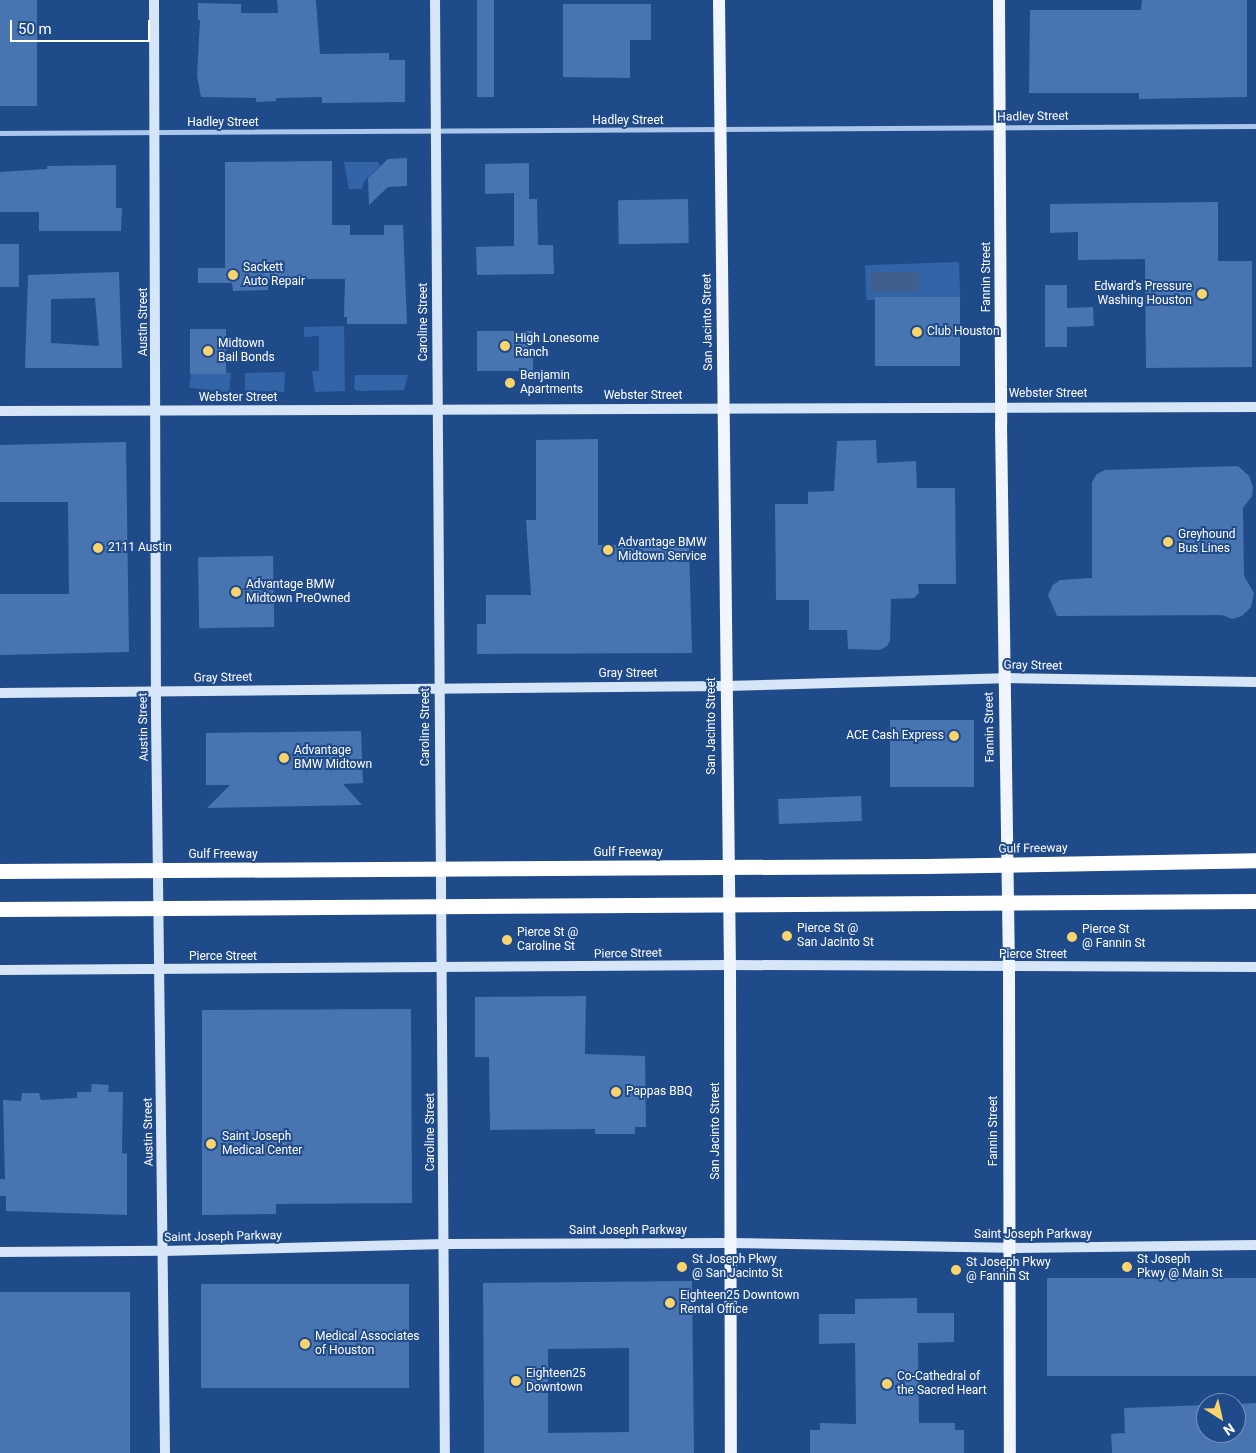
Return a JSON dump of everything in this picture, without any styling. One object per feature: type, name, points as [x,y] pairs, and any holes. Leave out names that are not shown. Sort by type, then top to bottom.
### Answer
[{"type":"highway","name":"Gulf Freeway","points":[[0,871],[916,866],[1256,860]]},
{"type":"highway","points":[[0,909],[1256,901]]},
{"type":"main road","name":"San Jacinto Street","points":[[719,0],[722,408],[730,965],[731,1453]]},
{"type":"main road","name":"Fannin Street","points":[[1000,0],[1001,406],[1009,968],[1007,1248],[1010,1453]]},
{"type":"street","name":"Austin Street","points":[[154,0],[157,134],[156,692],[165,1453]]},
{"type":"street","name":"Caroline Street","points":[[435,0],[438,688],[445,1244],[445,1453]]},
{"type":"street","name":"Hadley Street","points":[[0,133],[720,131],[1256,126]]},
{"type":"street","name":"Webster Street","points":[[0,412],[1001,406],[1256,407]]},
{"type":"street","name":"Gray Street","points":[[0,693],[726,686],[1004,678],[1256,682]]},
{"type":"street","name":"Pierce Street","points":[[0,970],[730,965],[1009,968],[1256,967]]},
{"type":"street","name":"Saint Joseph Parkway","points":[[0,1252],[163,1251],[445,1244],[730,1243],[1007,1248],[1256,1245]]},
{"type":"shaded area","points":[[344,162],[378,162],[380,166],[364,181],[362,189],[349,189]]},
{"type":"shaded area","points":[[959,262],[960,297],[866,300],[865,265]]},
{"type":"shaded area","points":[[871,272],[919,272],[919,291],[871,291]]},
{"type":"shaded area","points":[[344,326],[345,391],[315,392],[312,371],[319,371],[319,336],[304,337],[304,327]]},
{"type":"shaded area","points":[[191,369],[231,373],[229,392],[189,388]]},
{"type":"shaded area","points":[[285,372],[284,392],[245,390],[245,373]]},
{"type":"shaded area","points":[[355,375],[408,375],[404,390],[357,391],[354,388]]},
{"type":"building","points":[[0,0],[37,0],[37,106],[0,106]]},
{"type":"building","points":[[277,0],[316,0],[320,54],[389,53],[389,60],[405,60],[405,102],[322,103],[322,97],[276,98],[276,101],[256,102],[256,98],[201,97],[197,76],[200,20],[198,20],[198,3],[241,4],[241,13],[278,13]]},
{"type":"building","points":[[477,0],[494,0],[494,97],[477,97]]},
{"type":"building","points":[[1142,0],[1247,0],[1247,97],[1139,99],[1139,93],[1029,93],[1030,10],[1141,10]]},
{"type":"building","points":[[563,4],[651,4],[651,40],[630,40],[630,78],[563,77]]},
{"type":"building","points":[[407,158],[407,186],[388,187],[369,205],[368,178],[388,159]]},
{"type":"building","points":[[332,161],[332,225],[350,225],[350,235],[384,235],[384,225],[403,225],[407,324],[347,324],[347,317],[344,317],[345,279],[268,279],[268,290],[233,291],[232,283],[198,283],[198,268],[225,268],[225,162]]},
{"type":"building","points":[[529,163],[529,199],[537,199],[538,245],[553,245],[554,274],[477,275],[476,247],[514,246],[514,193],[485,194],[485,164]]},
{"type":"building","points":[[116,165],[116,208],[122,208],[121,231],[39,231],[39,212],[0,212],[0,172],[47,169],[47,166]]},
{"type":"building","points":[[688,199],[689,243],[619,244],[618,200]]},
{"type":"building","points":[[1218,202],[1218,261],[1252,261],[1252,367],[1146,368],[1145,259],[1078,260],[1078,232],[1050,233],[1050,204]]},
{"type":"building","points":[[0,244],[19,244],[19,287],[0,287]]},
{"type":"building","points":[[119,272],[122,368],[25,368],[28,275]],"holes":[[[95,298],[99,346],[51,343],[51,299]]]},
{"type":"building","points":[[1045,285],[1067,285],[1067,308],[1093,307],[1094,326],[1067,327],[1067,347],[1045,347]]},
{"type":"building","name":"Club Houston","points":[[875,297],[960,297],[960,366],[875,366]]},
{"type":"building","name":"Midtown Bail Bonds","points":[[190,329],[226,329],[226,374],[190,374]]},
{"type":"building","name":"High Lonesome Ranch","points":[[477,331],[533,331],[533,371],[477,371]]},
{"type":"building","name":"Advantage BMW Midtown Service","points":[[598,439],[598,545],[689,545],[692,653],[477,654],[477,624],[486,624],[486,595],[531,595],[526,520],[536,520],[536,440]]},
{"type":"building","points":[[876,440],[877,463],[916,461],[917,488],[955,488],[956,584],[918,584],[919,593],[914,598],[891,599],[890,641],[887,646],[880,650],[848,649],[847,630],[809,630],[809,600],[776,600],[775,504],[808,504],[808,492],[834,491],[837,441]]},
{"type":"building","name":"2111 Austin","points":[[126,442],[129,652],[0,655],[0,594],[69,594],[68,502],[0,502],[0,445]]},
{"type":"building","name":"Greyhound Bus Lines","points":[[1238,466],[1249,476],[1253,487],[1252,496],[1243,508],[1244,576],[1254,593],[1251,607],[1242,616],[1232,619],[1222,615],[1057,616],[1048,595],[1053,585],[1060,580],[1092,578],[1092,482],[1097,474],[1105,470]]},
{"type":"building","name":"Advantage BMW Midtown PreOwned","points":[[273,556],[274,627],[199,628],[198,557]]},
{"type":"building","points":[[890,720],[974,720],[974,787],[890,787]]},
{"type":"building","name":"Advantage BMW Midtown","points":[[361,731],[363,783],[343,784],[362,805],[207,808],[230,785],[206,785],[206,733]]},
{"type":"building","points":[[861,796],[862,821],[779,824],[778,799]]},
{"type":"building","points":[[586,996],[585,1054],[645,1056],[646,1127],[635,1127],[635,1134],[595,1134],[595,1129],[490,1130],[489,1057],[475,1057],[475,997]]},
{"type":"building","points":[[411,1009],[412,1203],[276,1204],[276,1214],[202,1215],[202,1010]]},
{"type":"building","points":[[92,1084],[109,1085],[108,1092],[123,1092],[122,1153],[127,1154],[127,1215],[6,1211],[6,1196],[0,1196],[0,1179],[5,1179],[3,1100],[21,1101],[22,1093],[39,1093],[41,1100],[77,1098],[77,1092],[91,1092]]},
{"type":"building","points":[[1047,1278],[1256,1278],[1256,1376],[1047,1376]]},
{"type":"building","name":"Eighteen25 Downtown","points":[[692,1281],[694,1453],[484,1453],[483,1283]],"holes":[[[629,1348],[629,1432],[548,1433],[548,1349]]]},
{"type":"building","name":"Medical Associates of Houston","points":[[201,1284],[409,1284],[409,1388],[201,1388]]},
{"type":"building","points":[[0,1292],[130,1292],[130,1453],[0,1453]]},
{"type":"building","name":"Co-Cathedral of the Sacred Heart","points":[[917,1298],[917,1313],[954,1313],[954,1342],[918,1343],[919,1423],[955,1423],[955,1430],[964,1430],[964,1453],[810,1453],[810,1430],[820,1430],[820,1423],[856,1424],[855,1343],[819,1344],[819,1314],[855,1314],[855,1299]]},
{"type":"building","points":[[1256,1403],[1256,1453],[1112,1453],[1111,1434],[1125,1433],[1124,1408],[1196,1405],[1196,1443],[1246,1443],[1246,1404]]},
{"type":"place","name":"Sackett Auto Repair","points":[[233,275]]},
{"type":"place","name":"Edward’s Pressure Washing Houston","points":[[1202,294]]},
{"type":"place","name":"Club Houston","points":[[917,332]]},
{"type":"place","name":"High Lonesome Ranch","points":[[505,346]]},
{"type":"place","name":"Midtown Bail Bonds","points":[[208,351]]},
{"type":"place","name":"Benjamin Apartments","points":[[510,383]]},
{"type":"place","name":"Greyhound Bus Lines","points":[[1168,542]]},
{"type":"place","name":"2111 Austin","points":[[98,548]]},
{"type":"place","name":"Advantage BMW Midtown Service","points":[[608,550]]},
{"type":"place","name":"Advantage BMW Midtown PreOwned","points":[[236,592]]},
{"type":"place","name":"ACE Cash Express","points":[[954,736]]},
{"type":"place","name":"Advantage BMW Midtown","points":[[284,758]]},
{"type":"place","name":"Pierce St @ San Jacinto St","points":[[787,936]]},
{"type":"place","name":"Pierce St @ Fannin St","points":[[1072,937]]},
{"type":"place","name":"Pierce St @ Caroline St","points":[[507,940]]},
{"type":"place","name":"Pappas BBQ","points":[[616,1092]]},
{"type":"place","name":"Saint Joseph Medical Center","points":[[211,1144]]},
{"type":"place","name":"St Joseph Pkwy @ San Jacinto St","points":[[682,1267]]},
{"type":"place","name":"St Joseph Pkwy @ Main St","points":[[1127,1267]]},
{"type":"place","name":"St Joseph Pkwy @ Fannin St","points":[[956,1270]]},
{"type":"place","name":"Eighteen25 Downtown Rental Office","points":[[670,1303]]},
{"type":"place","name":"Medical Associates of Houston","points":[[305,1344]]},
{"type":"place","name":"Eighteen25 Downtown","points":[[516,1381]]},
{"type":"place","name":"Co-Cathedral of the Sacred Heart","points":[[887,1384]]}]
